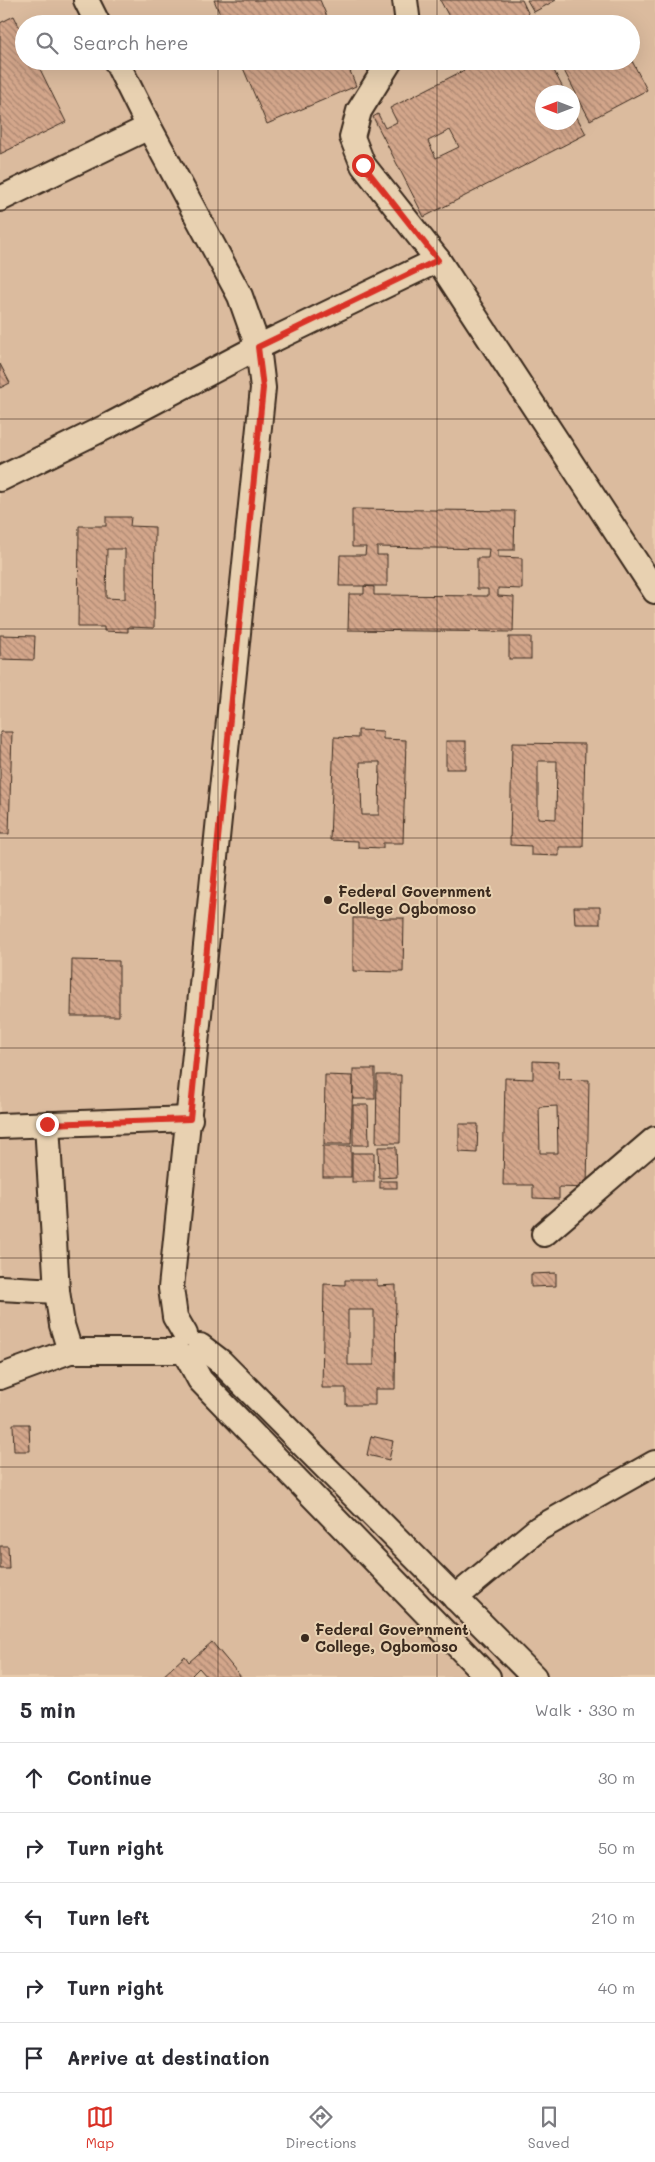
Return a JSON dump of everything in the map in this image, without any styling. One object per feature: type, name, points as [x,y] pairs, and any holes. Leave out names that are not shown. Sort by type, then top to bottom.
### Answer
[{"type":"street","points":[[86,0],[94,15]]},
{"type":"street","points":[[406,0],[407,15]]},
{"type":"street","points":[[120,70],[240,296],[258,347],[263,388],[190,1119],[171,1288],[175,1317],[200,1380],[488,1677]]},
{"type":"street","points":[[385,70],[360,111],[352,137],[363,165],[438,260],[655,592]]},
{"type":"street","points":[[0,199],[149,127]]},
{"type":"street","points":[[0,479],[110,425],[258,347],[438,260]]},
{"type":"street","points":[[0,1126],[190,1119]]},
{"type":"street","points":[[47,1124],[57,1291],[62,1325],[70,1351]]},
{"type":"street","points":[[544,1234],[655,1139]]},
{"type":"street","points":[[0,1288],[57,1291]]},
{"type":"street","points":[[0,1377],[70,1351],[187,1347],[220,1362],[534,1677]]},
{"type":"street","points":[[455,1598],[538,1529],[655,1462]]},
{"type":"shaded area","name":"Federal Government College Ogbomoso","points":[[0,0],[655,0],[655,1677],[0,1677]]},
{"type":"building","points":[[214,0],[320,0],[326,15],[220,15]]},
{"type":"building","points":[[440,0],[522,0],[529,15],[501,14],[448,15]]},
{"type":"building","points":[[527,0],[556,0],[534,12]]},
{"type":"building","points":[[14,16],[15,70],[40,70],[66,122],[0,154],[0,23]]},
{"type":"building","points":[[244,70],[350,70],[356,86],[267,124]]},
{"type":"building","points":[[464,70],[554,70],[561,85],[535,85],[535,130],[580,130],[580,123],[586,134],[424,217],[373,117],[378,114],[385,128],[397,122],[390,108]],"holes":[[[450,130],[459,147],[436,158],[428,141]]]},
{"type":"building","points":[[564,70],[637,70],[647,90],[590,120],[580,101],[580,85],[572,85]]},
{"type":"building","points":[[0,364],[10,383],[0,388]]},
{"type":"building","points":[[352,509],[515,511],[514,550],[498,550],[498,557],[522,558],[522,589],[498,588],[498,596],[514,597],[513,632],[348,630],[349,594],[364,594],[364,586],[339,586],[340,555],[365,555],[366,547],[352,547]],"holes":[[[377,547],[489,549],[488,558],[477,558],[477,589],[488,589],[488,596],[374,595],[374,587],[364,586],[387,586],[387,555],[377,555]]]},
{"type":"building","points":[[106,517],[131,517],[130,526],[155,527],[154,628],[128,627],[128,632],[104,631],[104,627],[78,627],[79,526],[106,526]],"holes":[[[107,549],[125,549],[125,599],[106,598]]]},
{"type":"building","points":[[0,635],[35,636],[34,660],[0,659]]},
{"type":"building","points":[[509,637],[531,637],[531,659],[509,659]]},
{"type":"building","points":[[358,730],[383,731],[383,739],[406,740],[403,843],[383,843],[383,848],[358,847],[358,841],[330,840],[334,737],[358,738]],"holes":[[[360,762],[380,762],[379,815],[362,815]]]},
{"type":"building","points":[[0,732],[12,732],[9,834],[0,834]]},
{"type":"building","points":[[446,741],[466,741],[466,769],[446,769]]},
{"type":"building","points":[[512,743],[585,744],[583,847],[559,847],[559,856],[531,855],[531,846],[510,845]],"holes":[[[538,761],[557,761],[556,819],[538,818]]]},
{"type":"building","points":[[574,907],[600,907],[600,924],[575,924]]},
{"type":"building","points":[[353,918],[404,918],[403,972],[353,971]]},
{"type":"building","points":[[72,960],[119,961],[119,1016],[71,1016]]},
{"type":"building","points":[[533,1061],[559,1062],[558,1079],[589,1080],[587,1188],[559,1187],[559,1199],[533,1198],[533,1185],[503,1185],[505,1078],[533,1079]],"holes":[[[557,1106],[558,1153],[540,1153],[539,1107]]]},
{"type":"building","points":[[353,1069],[375,1069],[375,1099],[353,1099]]},
{"type":"building","points":[[325,1075],[353,1076],[351,1144],[324,1144]]},
{"type":"building","points":[[377,1075],[401,1075],[400,1143],[376,1143]]},
{"type":"building","points":[[353,1105],[368,1105],[369,1145],[353,1145]]},
{"type":"building","points":[[459,1124],[478,1124],[477,1153],[459,1152]]},
{"type":"building","points":[[323,1146],[351,1146],[351,1177],[323,1177]]},
{"type":"building","points":[[378,1147],[396,1147],[397,1177],[379,1178]]},
{"type":"building","points":[[352,1153],[374,1153],[374,1182],[352,1182]]},
{"type":"building","points":[[380,1181],[397,1181],[397,1188],[380,1188]]},
{"type":"building","points":[[556,1273],[556,1286],[531,1287],[531,1274]]},
{"type":"building","points":[[345,1280],[377,1280],[377,1286],[396,1285],[395,1389],[375,1389],[375,1405],[346,1405],[346,1388],[322,1388],[324,1284],[345,1285]],"holes":[[[348,1310],[374,1310],[374,1365],[348,1365]]]},
{"type":"building","points":[[13,1424],[29,1424],[30,1451],[14,1451]]},
{"type":"building","points":[[371,1436],[393,1441],[389,1460],[367,1455]]},
{"type":"building","points":[[0,1546],[8,1546],[9,1569],[0,1569]]},
{"type":"building","points":[[212,1642],[241,1677],[207,1677],[199,1668],[192,1675],[194,1677],[162,1677],[185,1656],[189,1662]]},
{"type":"place","name":"Federal Government College Ogbomoso","points":[[328,900]]},
{"type":"place","name":"Federal Government College, Ogbomoso","points":[[305,1638]]},
{"type":"route","points":[[47,1124],[190,1119],[263,388],[258,347],[438,260],[363,165]]}]
